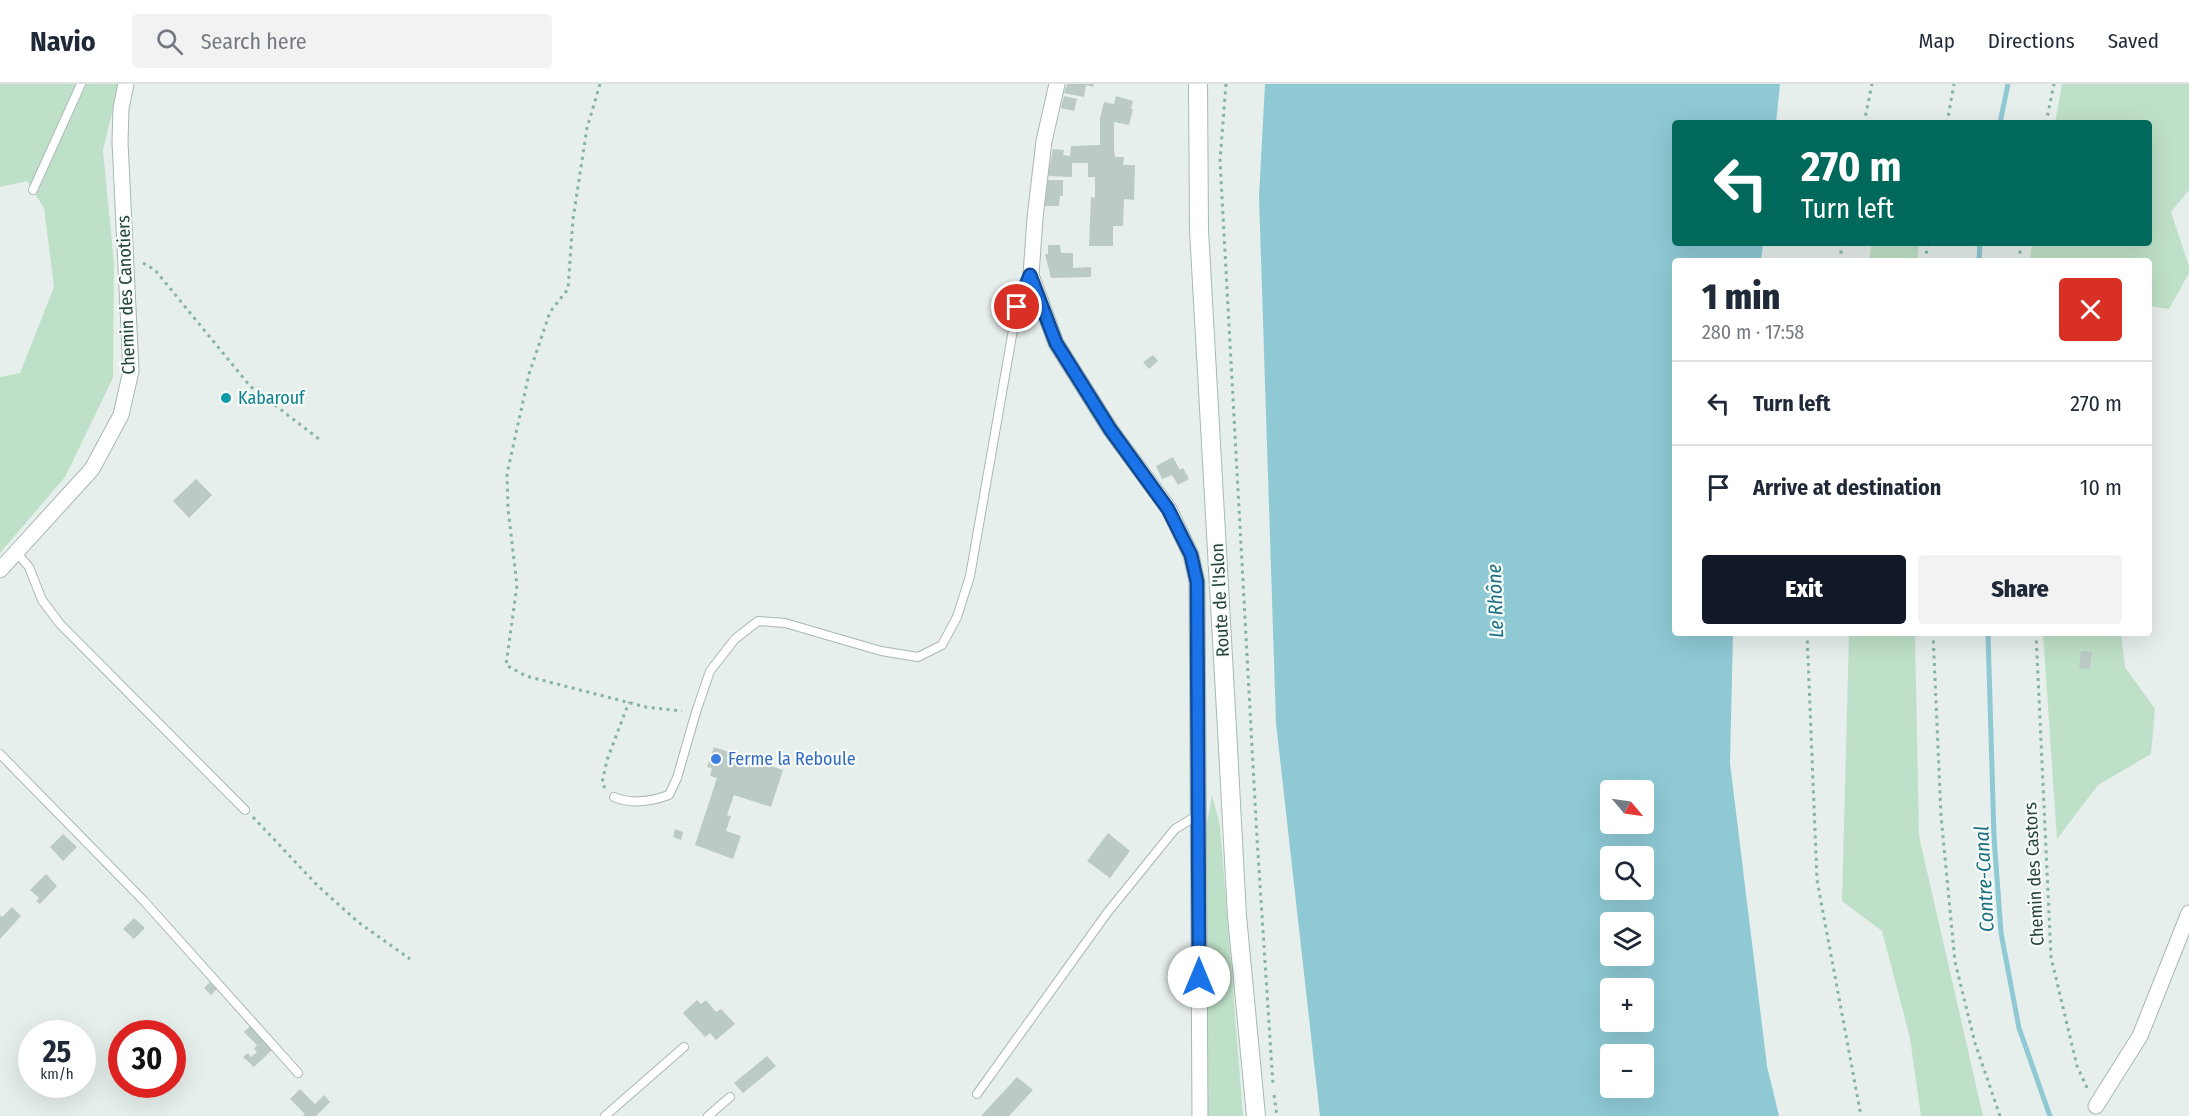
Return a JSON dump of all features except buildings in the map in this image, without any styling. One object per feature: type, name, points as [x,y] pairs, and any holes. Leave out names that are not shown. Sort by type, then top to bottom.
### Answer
[{"type":"street","name":"Chemin des Canotiers","points":[[0,570],[92,469],[121,415],[131,371],[120,142],[121,108],[126,84]]},
{"type":"street","points":[[1057,84],[1044,141],[1030,275],[1056,343],[1116,438],[1168,509],[1191,555],[1197,582],[1200,1116]]},
{"type":"street","name":"Route de l'Islon","points":[[1198,84],[1199,230],[1227,741],[1237,916],[1256,1116]]},
{"type":"street","points":[[2096,1106],[2139,1036],[2189,913]]},
{"type":"lane","points":[[33,190],[81,84]]},
{"type":"lane","points":[[614,797],[622,801],[652,801],[669,795],[677,778],[710,672],[735,639],[759,621],[784,623],[881,651],[918,657],[942,645],[957,617],[970,576],[1017,307],[1030,275]]},
{"type":"lane","points":[[16,552],[29,567],[42,600],[60,624],[245,810]]},
{"type":"lane","points":[[0,754],[144,901],[298,1073]]},
{"type":"lane","points":[[977,1094],[1107,912],[1175,830],[1198,815]]},
{"type":"lane","points":[[605,1116],[684,1047]]},
{"type":"lane","points":[[708,1116],[730,1097]]},
{"type":"path","points":[[600,84],[587,128],[576,196],[568,289],[550,312],[529,374],[507,474],[508,508],[517,585],[506,665],[526,676],[629,702],[696,712]]},
{"type":"path","points":[[1226,84],[1220,160],[1257,838],[1277,1116]]},
{"type":"path","points":[[1865,120],[1872,84]]},
{"type":"path","points":[[1948,120],[1954,84]]},
{"type":"path","points":[[2047,120],[2054,84]]},
{"type":"path","points":[[126,252],[155,270],[250,386],[319,439]]},
{"type":"path","points":[[1807,636],[1817,880],[1861,1116]]},
{"type":"path","points":[[1933,636],[1941,816],[1955,962],[1975,1043],[2000,1116]]},
{"type":"path","name":"Chemin des Castors","points":[[2036,636],[2051,957],[2077,1066],[2096,1106]]},
{"type":"path","points":[[614,797],[602,783],[607,760],[629,702]]},
{"type":"path","points":[[245,810],[317,885],[358,922],[410,959]]},
{"type":"green space","points":[[0,84],[119,84],[103,150],[114,264],[113,378],[65,477],[0,553],[0,377],[20,373],[54,287],[44,208],[27,181],[0,187]]},
{"type":"green space","points":[[2062,84],[2189,84],[2189,190],[2171,212],[2189,266],[2189,273],[2169,309],[2152,306],[2152,258],[2030,258],[2032,246],[2152,246],[2152,120],[2056,120]]},
{"type":"green space","points":[[1872,246],[1919,246],[1917,258],[1870,258]]},
{"type":"green space","points":[[1849,636],[1915,636],[1919,836],[1983,1116],[1921,1116],[1910,1038],[1882,931],[1842,901]]},
{"type":"green space","points":[[2043,636],[2121,636],[2125,667],[2155,709],[2151,754],[2098,785],[2057,839]]},
{"type":"green space","points":[[1212,795],[1220,825],[1243,1116],[1208,1116],[1206,828]]},
{"type":"water","name":"Le Rhône","points":[[1265,84],[1780,84],[1776,120],[1672,120],[1672,246],[1763,246],[1761,258],[1672,258],[1672,636],[1733,636],[1730,763],[1767,1066],[1779,1116],[1320,1116],[1276,723],[1259,197]]},
{"type":"waterway","name":"Contre-Canal","points":[[2001,120],[2008,84]]},
{"type":"waterway","name":"Contre-Canal","points":[[1979,258],[1980,246]]},
{"type":"waterway","name":"Contre-Canal","points":[[1988,636],[1994,837],[2001,933],[2019,1028],[2050,1116]]},
{"type":"place","name":"Kabarouf","points":[[226,398]]},
{"type":"place","name":"Ferme la Reboule","points":[[716,759]]},
{"type":"route","points":[[1017,307],[1030,275],[1056,343],[1110,429],[1168,509],[1191,555],[1197,582],[1199,977]]}]
